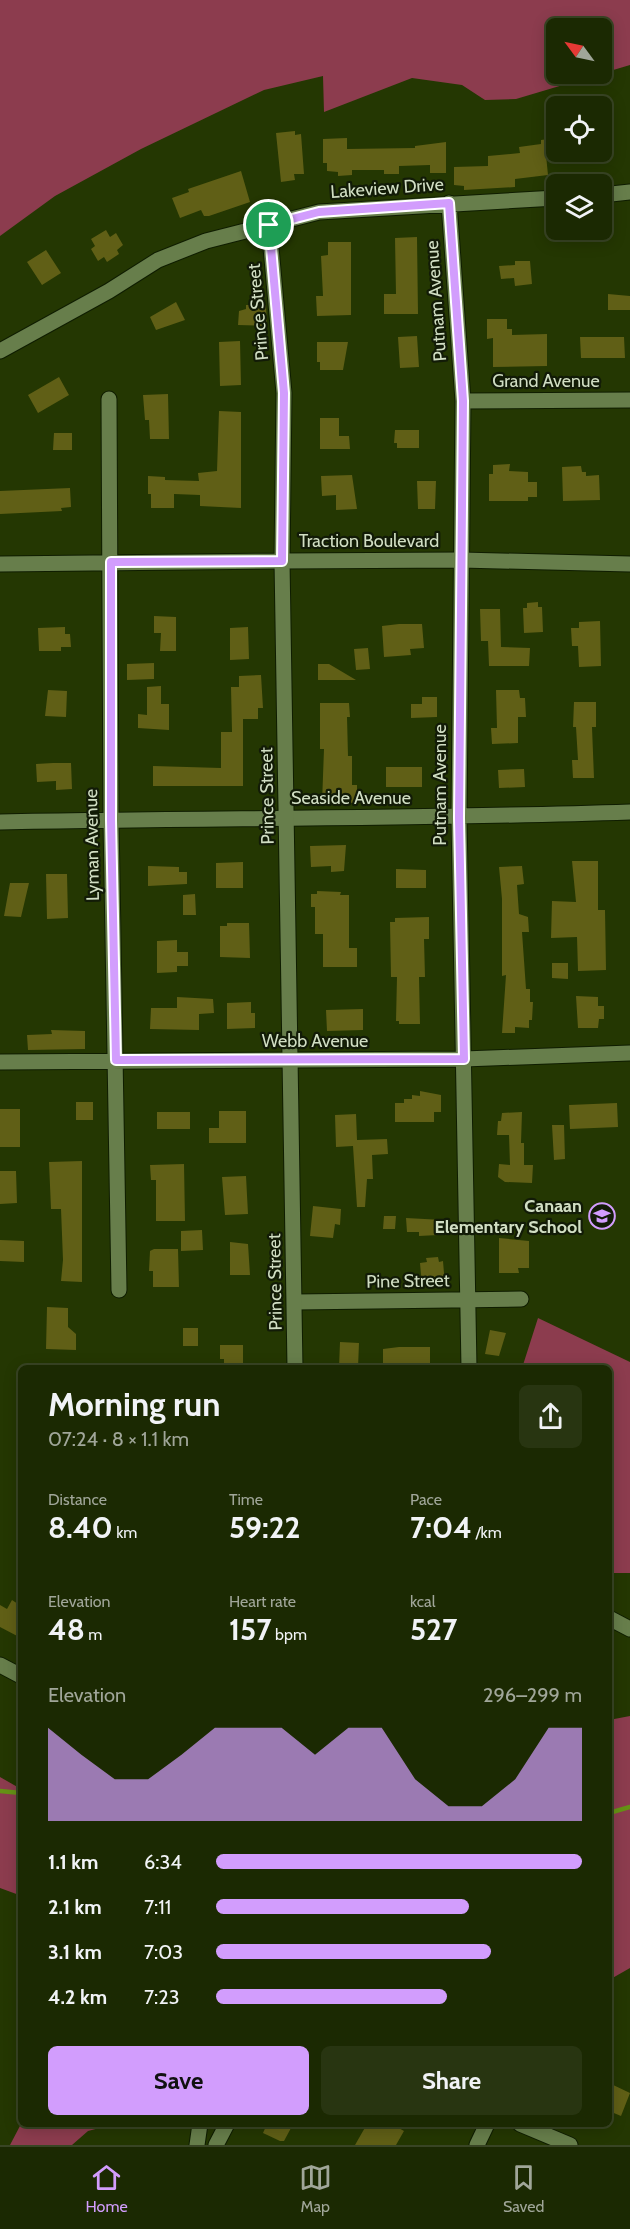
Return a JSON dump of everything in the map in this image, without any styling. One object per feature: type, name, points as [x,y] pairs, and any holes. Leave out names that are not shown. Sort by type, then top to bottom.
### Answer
[{"type":"street","points":[[612,194],[630,192]]},
{"type":"street","name":"Lakeview Drive","points":[[0,351],[109,291],[158,260],[206,241],[319,212],[546,198]]},
{"type":"street","name":"Putnam Avenue","points":[[449,203],[463,401],[459,818],[469,1365]]},
{"type":"street","name":"Prince Street","points":[[269,225],[284,393],[282,561],[296,1302],[295,1365]]},
{"type":"street","name":"Lyman Avenue","points":[[109,399],[111,820],[119,1290]]},
{"type":"street","name":"Grand Avenue","points":[[463,401],[630,400]]},
{"type":"street","name":"Traction Boulevard","points":[[0,564],[461,560],[630,564]]},
{"type":"street","name":"Seaside Avenue","points":[[0,822],[287,817],[459,818],[630,812]]},
{"type":"street","name":"Webb Avenue","points":[[0,1062],[464,1059],[630,1053]]},
{"type":"street","name":"Pine Street","points":[[296,1302],[522,1299]]},
{"type":"street","points":[[612,1620],[630,1629]]},
{"type":"street","points":[[0,1665],[18,1674]]},
{"type":"street","points":[[198,2145],[200,2127]]},
{"type":"street","points":[[216,2145],[225,2127]]},
{"type":"street","points":[[477,2145],[486,2127]]},
{"type":"street","points":[[527,2127],[570,2145]]},
{"type":"shaded area","points":[[0,0],[630,0],[630,65],[612,70],[612,18],[546,18],[546,84],[566,84],[516,99],[485,100],[462,85],[412,78],[324,112],[323,76],[264,90],[141,149],[55,196],[0,236]]},
{"type":"shaded area","points":[[538,1318],[630,1362],[630,1573],[612,1573],[612,1365],[523,1365]]},
{"type":"shaded area","points":[[630,1716],[630,1968],[612,1978],[612,1719]]},
{"type":"shaded area","points":[[0,1777],[18,1787],[18,1895],[0,1888]]},
{"type":"shaded area","points":[[19,2127],[103,2127],[88,2131],[72,2145],[10,2145]]},
{"type":"building","points":[[295,131],[295,135],[301,134],[304,174],[294,174],[295,180],[281,182],[276,133]]},
{"type":"building","points":[[347,138],[347,149],[415,148],[415,146],[446,142],[446,173],[430,173],[430,165],[399,166],[399,174],[384,174],[384,170],[352,170],[352,175],[338,176],[338,172],[327,171],[327,163],[323,163],[323,139]]},
{"type":"building","points":[[546,139],[548,174],[546,175],[515,179],[515,187],[464,190],[464,186],[454,185],[454,167],[488,166],[488,156],[520,153],[519,147],[541,144],[541,140]]},
{"type":"building","points":[[241,171],[250,202],[209,216],[204,216],[201,210],[180,218],[172,198],[189,192],[188,189]]},
{"type":"building","points":[[106,230],[110,237],[116,233],[123,245],[117,250],[119,254],[107,262],[104,257],[98,261],[91,249],[95,246],[91,239]]},
{"type":"building","points":[[417,237],[418,314],[384,314],[384,294],[396,294],[395,238]]},
{"type":"building","points":[[328,242],[351,242],[351,315],[317,316],[316,296],[323,296],[321,256],[328,255]]},
{"type":"building","points":[[46,250],[61,273],[42,285],[27,262]]},
{"type":"building","points":[[515,261],[530,261],[532,284],[515,286],[514,278],[501,279],[499,266],[515,265]]},
{"type":"building","points":[[608,294],[630,296],[630,310],[608,310]]},
{"type":"building","points":[[176,302],[185,320],[156,330],[150,317]]},
{"type":"building","points":[[246,305],[266,305],[267,326],[238,325],[239,311],[246,309]]},
{"type":"building","points":[[487,319],[507,319],[507,329],[512,329],[512,335],[547,334],[547,366],[493,367],[493,338],[487,339]]},
{"type":"building","points":[[417,336],[419,367],[400,368],[398,337]]},
{"type":"building","points":[[580,337],[624,337],[625,358],[581,358]]},
{"type":"building","points":[[240,341],[241,385],[220,386],[219,342]]},
{"type":"building","points":[[317,342],[348,342],[343,370],[320,370],[320,362],[317,362]]},
{"type":"building","points":[[59,377],[69,395],[38,413],[28,395]]},
{"type":"building","points":[[168,394],[169,439],[150,439],[149,420],[145,420],[143,395]]},
{"type":"building","points":[[219,411],[241,412],[241,508],[200,506],[200,495],[174,494],[174,508],[151,508],[148,476],[165,477],[165,480],[199,481],[198,473],[217,471]]},
{"type":"building","points":[[320,418],[339,418],[339,436],[349,436],[350,449],[320,449]]},
{"type":"building","points":[[395,430],[419,430],[419,448],[397,448],[397,443],[394,443]]},
{"type":"building","points":[[54,433],[72,433],[72,450],[53,450]]},
{"type":"building","points":[[510,464],[509,471],[528,472],[528,482],[537,482],[537,497],[528,497],[528,501],[489,501],[489,474],[493,474],[493,465]]},
{"type":"building","points":[[581,466],[586,476],[599,475],[600,500],[563,501],[562,467]]},
{"type":"building","points":[[352,475],[357,509],[336,510],[336,495],[322,496],[321,476]]},
{"type":"building","points":[[417,481],[436,481],[435,509],[418,509]]},
{"type":"building","points":[[70,488],[71,507],[61,508],[62,511],[0,514],[0,491]]},
{"type":"building","points":[[538,602],[538,607],[542,607],[543,632],[524,633],[523,608],[527,608],[527,603]]},
{"type":"building","points":[[480,609],[500,609],[501,647],[530,648],[529,666],[489,666],[488,641],[481,641]]},
{"type":"building","points":[[154,616],[176,617],[176,651],[160,651],[161,633],[154,633]]},
{"type":"building","points":[[600,621],[601,666],[579,667],[578,646],[572,646],[571,628],[579,628],[579,622]]},
{"type":"building","points":[[422,624],[424,648],[410,649],[411,655],[384,657],[382,626]]},
{"type":"building","points":[[65,627],[65,634],[70,634],[71,647],[61,647],[61,651],[39,651],[38,628]]},
{"type":"building","points":[[248,627],[249,659],[230,660],[230,628]]},
{"type":"building","points":[[368,648],[370,669],[356,670],[354,649]]},
{"type":"building","points":[[154,663],[154,679],[127,680],[127,664]]},
{"type":"building","points":[[318,664],[329,664],[356,680],[318,680]]},
{"type":"building","points":[[261,675],[263,708],[258,708],[258,719],[243,719],[243,786],[153,786],[153,766],[221,768],[221,732],[232,732],[231,687],[239,687],[239,676]]},
{"type":"building","points":[[161,686],[161,704],[169,704],[169,730],[138,728],[138,714],[147,715],[147,687]]},
{"type":"building","points":[[48,690],[67,691],[66,717],[45,716]]},
{"type":"building","points":[[496,690],[519,690],[520,698],[525,698],[526,717],[518,717],[518,743],[492,744],[491,728],[497,728]]},
{"type":"building","points":[[422,697],[437,697],[437,717],[411,718],[411,704],[422,704]]},
{"type":"building","points":[[574,702],[596,702],[596,727],[592,727],[594,778],[573,778],[572,760],[578,760],[576,727],[573,727]]},
{"type":"building","points":[[320,703],[349,703],[348,756],[352,756],[352,785],[357,785],[357,803],[322,803],[324,749],[320,749]]},
{"type":"building","points":[[71,763],[72,789],[56,790],[56,781],[37,782],[36,764]]},
{"type":"building","points":[[386,767],[422,767],[422,787],[386,787]]},
{"type":"building","points":[[524,769],[525,787],[499,788],[498,770]]},
{"type":"building","points":[[346,845],[344,871],[331,872],[331,866],[311,867],[310,846]]},
{"type":"building","points":[[572,861],[598,861],[598,910],[605,910],[606,970],[578,971],[577,937],[551,938],[552,901],[576,902]]},
{"type":"building","points":[[243,862],[243,888],[216,888],[216,863]]},
{"type":"building","points":[[148,866],[179,867],[179,872],[187,872],[187,884],[148,886]]},
{"type":"building","points":[[522,866],[524,884],[517,885],[519,914],[528,917],[529,932],[522,932],[526,989],[530,989],[530,1002],[533,1002],[532,1020],[529,1020],[529,1028],[515,1027],[515,1033],[502,1033],[506,975],[502,976],[502,899],[499,867]]},
{"type":"building","points":[[396,869],[426,870],[426,888],[396,888]]},
{"type":"building","points":[[46,874],[67,874],[68,918],[47,919]]},
{"type":"building","points":[[10,883],[29,883],[21,917],[4,916]]},
{"type":"building","points":[[317,891],[341,892],[340,895],[349,895],[349,948],[357,948],[357,967],[323,967],[323,934],[315,934],[315,907],[311,907],[311,894],[317,894]]},
{"type":"building","points":[[195,894],[196,915],[183,915],[183,895]]},
{"type":"building","points":[[429,917],[429,939],[424,939],[425,977],[419,977],[420,1024],[399,1024],[399,1021],[396,1021],[397,977],[391,977],[390,922],[395,922],[395,918]]},
{"type":"building","points":[[227,923],[249,923],[250,958],[220,957],[220,926],[227,926]]},
{"type":"building","points":[[177,940],[177,952],[188,952],[188,966],[177,966],[177,972],[157,973],[157,941]]},
{"type":"building","points":[[552,963],[568,963],[568,979],[552,978]]},
{"type":"building","points":[[576,996],[598,997],[598,1006],[604,1006],[604,1019],[599,1019],[598,1028],[578,1028]]},
{"type":"building","points":[[177,997],[213,999],[214,1013],[199,1014],[199,1030],[150,1029],[151,1008],[177,1008]]},
{"type":"building","points":[[251,1002],[251,1013],[255,1013],[255,1028],[227,1029],[227,1003]]},
{"type":"building","points":[[363,1009],[363,1030],[327,1031],[326,1010]]},
{"type":"building","points":[[51,1030],[85,1031],[85,1049],[28,1050],[27,1035],[52,1034]]},
{"type":"building","points":[[420,1091],[441,1095],[441,1112],[434,1112],[434,1122],[395,1122],[395,1103],[404,1103],[404,1099],[412,1099],[412,1095],[420,1096]]},
{"type":"building","points":[[76,1102],[93,1102],[93,1120],[76,1120]]},
{"type":"building","points":[[617,1103],[618,1127],[570,1129],[569,1105]]},
{"type":"building","points":[[0,1109],[20,1109],[20,1147],[0,1147]]},
{"type":"building","points":[[219,1111],[246,1111],[246,1143],[209,1143],[209,1128],[219,1128]]},
{"type":"building","points":[[157,1112],[190,1112],[190,1129],[157,1129]]},
{"type":"building","points":[[522,1112],[521,1143],[524,1143],[524,1165],[533,1165],[532,1183],[505,1182],[498,1177],[499,1164],[510,1165],[509,1135],[497,1135],[498,1121],[501,1121],[502,1113]]},
{"type":"building","points":[[356,1114],[357,1140],[387,1139],[388,1154],[372,1155],[373,1179],[367,1179],[365,1207],[357,1207],[353,1146],[336,1147],[335,1115]]},
{"type":"building","points":[[552,1125],[564,1125],[565,1159],[554,1160]]},
{"type":"building","points":[[82,1161],[82,1282],[61,1281],[63,1260],[61,1209],[51,1209],[49,1162]]},
{"type":"building","points":[[184,1164],[185,1221],[156,1221],[156,1180],[151,1180],[150,1165]]},
{"type":"building","points":[[0,1171],[16,1171],[17,1203],[0,1204]]},
{"type":"building","points":[[246,1176],[248,1214],[225,1215],[222,1177]]},
{"type":"building","points":[[313,1206],[341,1209],[340,1225],[335,1224],[333,1238],[310,1236]]},
{"type":"building","points":[[384,1216],[396,1216],[395,1229],[383,1229]]},
{"type":"building","points":[[406,1218],[443,1220],[444,1231],[438,1235],[419,1236],[419,1232],[407,1232]]},
{"type":"building","points":[[202,1230],[203,1250],[181,1251],[181,1231]]},
{"type":"building","points":[[499,1238],[529,1241],[529,1268],[518,1268],[519,1273],[499,1273]]},
{"type":"building","points":[[0,1240],[24,1241],[24,1262],[0,1261]]},
{"type":"building","points":[[230,1242],[248,1244],[250,1275],[230,1275]]},
{"type":"building","points":[[178,1249],[179,1287],[153,1287],[153,1271],[149,1271],[150,1251]]},
{"type":"building","points":[[438,1257],[439,1262],[443,1261],[445,1285],[422,1287],[420,1263],[427,1262],[426,1258]]},
{"type":"building","points":[[47,1307],[68,1308],[68,1327],[76,1334],[76,1350],[46,1349]]},
{"type":"building","points":[[183,1328],[198,1328],[198,1346],[183,1346]]},
{"type":"building","points":[[490,1330],[506,1333],[499,1356],[485,1354]]},
{"type":"building","points":[[340,1342],[359,1343],[358,1365],[339,1365]]},
{"type":"building","points":[[220,1345],[243,1345],[243,1365],[224,1365],[224,1359],[220,1359]]},
{"type":"building","points":[[430,1347],[430,1365],[383,1363],[383,1349]]},
{"type":"building","points":[[12,1600],[18,1604],[18,1636],[0,1627],[0,1605],[7,1609]]},
{"type":"building","points":[[612,2084],[630,2093],[621,2116],[612,2112]]},
{"type":"building","points":[[266,2127],[291,2128],[284,2141],[263,2133]]},
{"type":"building","points":[[365,2127],[381,2129],[382,2127],[397,2127],[404,2131],[396,2145],[355,2145]]},
{"type":"waterway","points":[[0,1791],[18,1793]]},
{"type":"waterway","points":[[612,1812],[630,1807]]},
{"type":"place","name":"Canaan Elementary School","points":[[602,1216]]},
{"type":"route","points":[[449,203],[463,401],[459,818],[464,1059],[116,1060],[111,820],[111,562],[282,561],[284,393],[269,225],[319,212],[449,203]]}]
